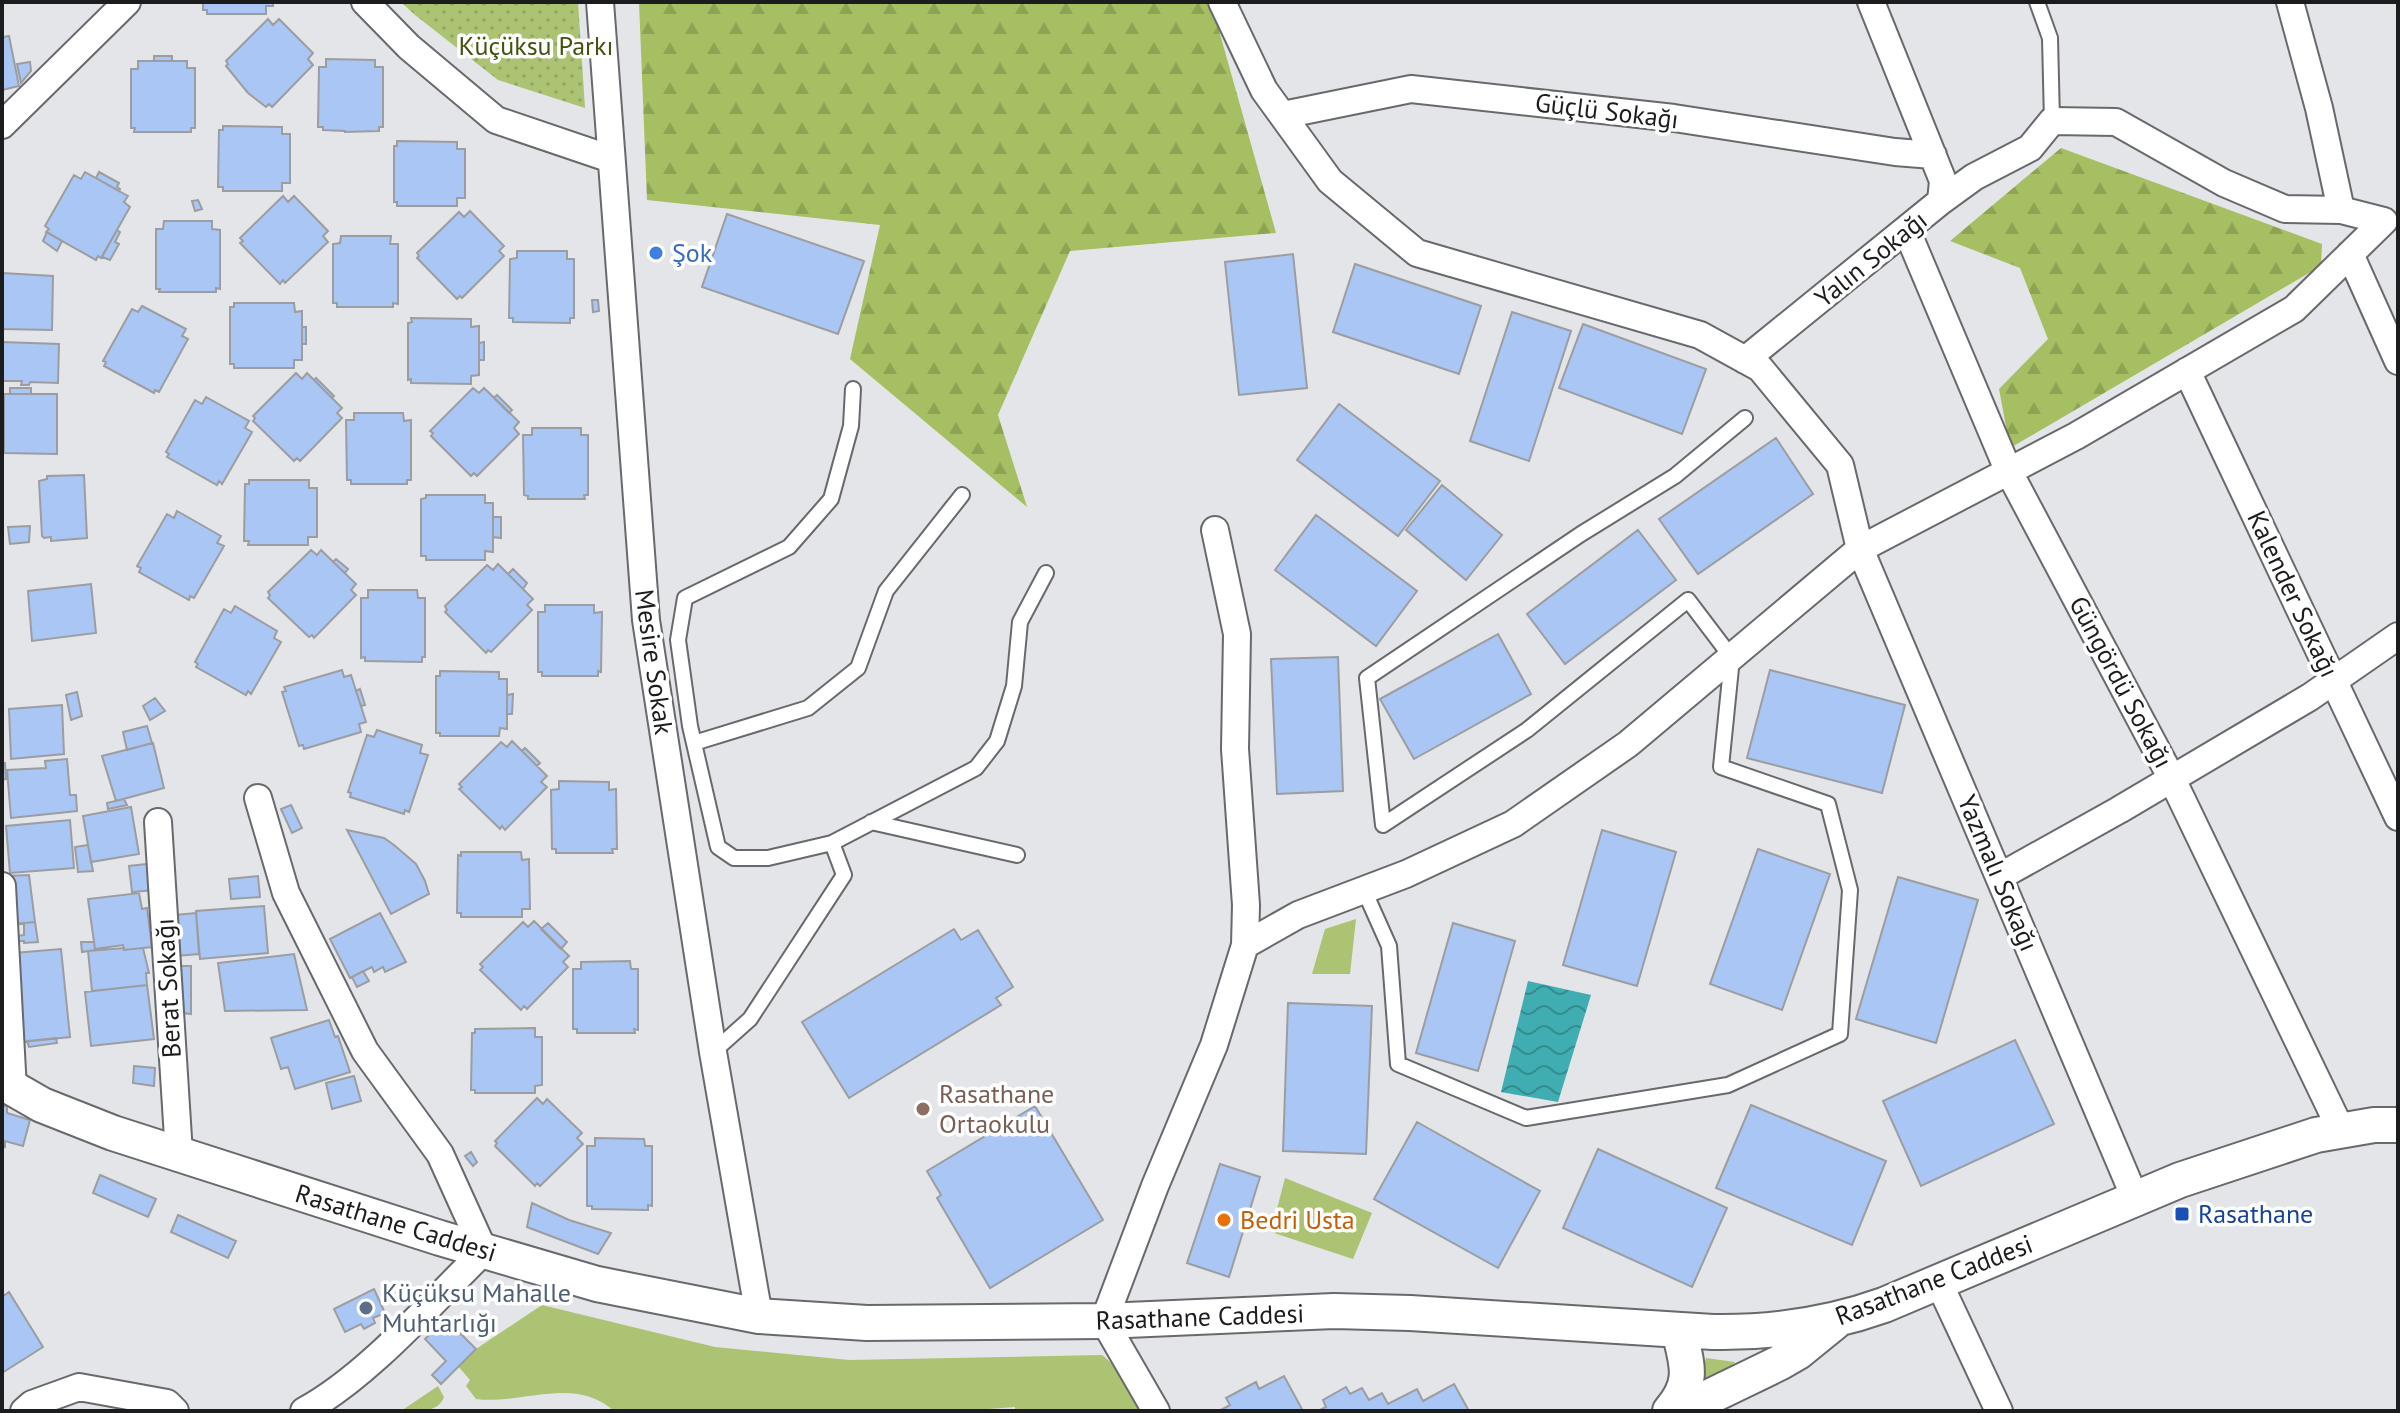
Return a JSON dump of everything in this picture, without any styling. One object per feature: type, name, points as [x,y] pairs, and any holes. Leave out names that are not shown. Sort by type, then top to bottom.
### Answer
[{"type":"street","points":[[2,125],[127,2]]},
{"type":"street","points":[[365,2],[409,47],[496,120],[611,159]]},
{"type":"street","name":"Mesire Sokak","points":[[600,2],[646,620],[713,1052],[759,1316]]},
{"type":"street","name":"Yazmalı Sokağı","points":[[1222,2],[1264,90],[1330,181],[1417,253],[1700,335],[1760,368],[1840,465],[1860,549],[2135,1198]]},
{"type":"street","name":"Yalın Sokağı","points":[[1745,360],[1941,201],[1943,181],[1871,2]]},
{"type":"street","points":[[2290,2],[2319,108],[2341,210]]},
{"type":"street","name":"Güçlü Sokağı","points":[[1283,115],[1411,89],[1674,118],[1895,152],[1933,155]]},
{"type":"street","points":[[1941,201],[1974,177],[2030,148],[2052,121],[2116,122],[2224,183],[2285,209],[2341,210],[2391,222]]},
{"type":"street","points":[[1245,945],[1298,915],[1406,874],[1513,824],[1628,744],[1860,549],[2076,436],[2294,309],[2350,254],[2391,222]]},
{"type":"street","name":"Güngördü Sokağı","points":[[1907,231],[2008,470],[2172,779],[2341,1130]]},
{"type":"street","points":[[2350,254],[2398,361]]},
{"type":"street","name":"Kalender Sokağı","points":[[2187,371],[2398,817]]},
{"type":"street","points":[[1156,1411],[1104,1321],[1155,1186],[1214,1045],[1245,945],[1246,905],[1235,749],[1237,634],[1215,530]]},
{"type":"street","points":[[1999,877],[2310,697],[2398,636]]},
{"type":"street","points":[[258,798],[286,893],[358,1038],[440,1154],[484,1251],[372,1360],[304,1411]]},
{"type":"street","name":"Berat Sokağı","points":[[158,822],[179,1154]]},
{"type":"street","points":[[2,886],[8,1086]]},
{"type":"street","name":"Rasathane Caddesi","points":[[8,1086],[74,1119],[484,1251],[597,1284],[759,1316],[867,1323],[1104,1321],[1334,1311],[1749,1333],[1838,1320],[1884,1305],[2135,1198],[2286,1144],[2341,1130],[2398,1125]]},
{"type":"street","points":[[1938,1281],[1999,1411]]},
{"type":"street","points":[[1680,1411],[1779,1363],[1838,1320]]},
{"type":"street","points":[[1670,1411],[1680,1400],[1687,1381],[1686,1359],[1679,1331]]},
{"type":"street","points":[[24,1411],[32,1404],[79,1387],[167,1403],[175,1411]]},
{"type":"lane","points":[[2037,2],[2050,38],[2052,121]]},
{"type":"lane","points":[[853,389],[851,426],[831,499],[789,547],[685,598],[678,640],[694,743],[718,847],[734,858],[768,858],[832,843],[976,768],[997,741],[1014,686],[1020,622],[1046,573]]},
{"type":"lane","points":[[1364,890],[1389,946],[1398,1064],[1526,1118],[1728,1085],[1840,1034],[1850,890],[1828,804],[1721,767],[1732,658],[1688,600],[1527,730],[1383,825],[1367,678],[1581,534],[1675,476],[1745,418]]},
{"type":"lane","points":[[694,743],[808,708],[858,668],[886,591],[962,495]]},
{"type":"lane","points":[[871,822],[1017,855]]},
{"type":"lane","points":[[713,1052],[750,1019],[844,875],[832,843]]},
{"type":"green space","name":"Küçüksu Parkı","points":[[401,2],[578,2],[585,108],[498,80]]},
{"type":"green space","points":[[639,2],[1211,2],[1276,233],[1070,251],[998,415],[1027,507],[850,359],[880,225],[647,200]]},
{"type":"green space","points":[[2061,148],[2322,244],[2321,266],[2010,448],[1999,389],[2048,339],[2020,268],[1950,241]]},
{"type":"green space","points":[[1356,919],[1350,974],[1312,974],[1325,929]]},
{"type":"green space","points":[[1285,1178],[1372,1213],[1353,1259],[1271,1232]]},
{"type":"green space","points":[[542,1305],[715,1347],[849,1360],[1102,1355],[1119,1373],[1139,1411],[1015,1411],[1015,1407],[962,1411],[614,1411],[598,1400],[565,1393],[476,1399],[466,1386],[470,1380],[458,1366],[476,1349]]},
{"type":"green space","points":[[1706,1358],[1735,1362],[1709,1384],[1700,1380]]},
{"type":"green space","points":[[438,1386],[444,1397],[437,1406],[427,1410],[401,1411]]},
{"type":"water","points":[[1528,981],[1591,995],[1558,1102],[1501,1092]]},
{"type":"building","points":[[203,2],[273,2],[273,6],[266,6],[266,14],[207,14],[207,10],[203,10]]},
{"type":"building","points":[[268,19],[273,25],[279,19],[313,53],[308,59],[313,65],[272,107],[269,104],[266,107],[248,93],[226,66],[226,61]]},
{"type":"building","points":[[2,33],[3,37],[9,36],[19,86],[2,90]]},
{"type":"building","points":[[154,56],[172,56],[172,61],[154,61]]},
{"type":"building","points":[[326,59],[375,60],[375,67],[383,67],[383,127],[379,127],[379,131],[345,132],[318,127],[319,67],[326,67]]},
{"type":"building","points":[[138,61],[187,61],[187,68],[195,68],[195,128],[191,128],[191,132],[134,132],[135,128],[131,128],[131,69],[138,69]]},
{"type":"building","points":[[30,62],[31,71],[21,83],[17,64]]},
{"type":"building","points":[[223,126],[282,127],[282,134],[290,134],[290,183],[282,183],[282,191],[223,191],[223,187],[218,187],[219,130],[223,130]]},
{"type":"building","points":[[397,141],[457,142],[457,149],[465,149],[465,198],[457,198],[457,206],[397,206],[394,202],[394,146],[397,146]]},
{"type":"building","points":[[85,172],[128,196],[124,202],[130,207],[101,258],[98,256],[96,260],[46,232],[49,229],[45,226],[74,175],[81,179]]},
{"type":"building","points":[[99,172],[119,183],[119,191],[96,178]]},
{"type":"building","points":[[283,196],[288,202],[294,196],[328,231],[323,236],[328,242],[285,283],[283,280],[280,284],[240,243],[243,241],[240,238]]},
{"type":"building","points":[[198,200],[202,209],[195,211],[192,201]]},
{"type":"building","points":[[470,211],[504,246],[499,251],[504,256],[462,298],[457,299],[417,258],[417,253],[459,212],[464,217]]},
{"type":"building","points":[[727,214],[864,261],[838,334],[702,287]]},
{"type":"building","points":[[164,221],[212,221],[212,229],[220,230],[220,289],[216,288],[216,292],[159,292],[160,289],[156,289],[156,229],[163,229]]},
{"type":"building","points":[[117,230],[120,232],[115,242],[119,244],[110,260],[102,257]]},
{"type":"building","points":[[47,232],[62,241],[57,251],[43,241]]},
{"type":"building","points":[[341,236],[391,236],[390,244],[398,244],[398,304],[393,303],[393,307],[337,307],[337,303],[333,303],[333,244],[340,243]]},
{"type":"building","points":[[517,251],[567,251],[567,259],[574,259],[574,318],[570,318],[570,323],[513,322],[513,318],[509,318],[510,259],[517,258]]},
{"type":"building","points":[[1293,254],[1307,388],[1239,395],[1225,262]]},
{"type":"building","points":[[1355,264],[1481,306],[1459,374],[1333,332]]},
{"type":"building","points":[[2,273],[53,276],[52,330],[2,329]]},
{"type":"building","points":[[592,300],[598,300],[599,311],[593,312]]},
{"type":"building","points":[[234,303],[294,303],[295,312],[302,311],[302,360],[294,360],[294,368],[234,368],[234,364],[230,364],[230,307],[234,307]]},
{"type":"building","points":[[142,306],[186,329],[182,336],[188,339],[159,392],[155,390],[154,393],[104,366],[106,362],[103,361],[132,309],[138,312]]},
{"type":"building","points":[[1512,312],[1571,331],[1529,461],[1470,441]]},
{"type":"building","points":[[411,318],[471,319],[471,327],[479,326],[479,375],[471,376],[471,384],[411,383],[411,379],[408,380],[408,323],[412,322]]},
{"type":"building","points":[[1583,324],[1706,369],[1682,434],[1559,388]]},
{"type":"building","points":[[302,327],[306,327],[306,344],[302,344]]},
{"type":"building","points":[[2,342],[59,344],[58,383],[30,382],[29,385],[21,385],[22,381],[2,381]]},
{"type":"building","points":[[484,342],[484,360],[479,360],[479,343]]},
{"type":"building","points":[[296,373],[302,379],[307,373],[342,408],[337,413],[342,418],[300,461],[297,458],[294,461],[253,421],[253,416]]},
{"type":"building","points":[[316,378],[334,396],[332,398],[314,380]]},
{"type":"building","points":[[10,388],[31,388],[31,394],[10,394]]},
{"type":"building","points":[[473,388],[479,393],[484,388],[519,422],[514,428],[519,434],[477,476],[474,473],[471,476],[431,436],[433,433],[430,431]]},
{"type":"building","points":[[4,394],[57,394],[57,454],[4,453]]},
{"type":"building","points":[[497,395],[512,410],[509,413],[494,398]]},
{"type":"building","points":[[206,397],[249,421],[245,428],[252,432],[222,484],[219,481],[217,485],[167,457],[169,454],[166,452],[195,400],[202,404]]},
{"type":"building","points":[[1339,404],[1440,481],[1398,536],[1297,460]]},
{"type":"building","points":[[354,413],[403,413],[404,421],[411,420],[411,480],[407,480],[407,484],[351,484],[351,480],[347,480],[346,420],[354,420]]},
{"type":"building","points":[[532,428],[581,428],[581,435],[588,435],[588,495],[584,495],[585,499],[528,499],[524,495],[523,435],[532,435]]},
{"type":"building","points":[[1776,438],[1813,494],[1698,574],[1659,519]]},
{"type":"building","points":[[84,475],[87,538],[51,541],[51,537],[44,538],[39,481],[47,479],[47,476]]},
{"type":"building","points":[[249,480],[309,480],[309,488],[317,488],[317,537],[308,537],[308,545],[248,545],[249,541],[244,541],[245,484],[249,484]]},
{"type":"building","points":[[1442,485],[1502,535],[1466,580],[1406,530]]},
{"type":"building","points":[[426,495],[485,495],[485,503],[493,503],[493,552],[485,551],[485,560],[426,560],[426,556],[421,556],[421,499]]},
{"type":"building","points":[[177,511],[221,536],[217,543],[224,546],[194,598],[190,596],[189,600],[139,572],[141,568],[137,566],[167,514],[174,518]]},
{"type":"building","points":[[1316,515],[1417,591],[1376,646],[1275,570]]},
{"type":"building","points":[[493,517],[501,517],[501,538],[493,537]]},
{"type":"building","points":[[30,526],[29,542],[10,544],[8,527]]},
{"type":"building","points":[[1638,530],[1676,580],[1565,664],[1527,614]]},
{"type":"building","points":[[311,550],[317,555],[321,550],[356,584],[351,590],[356,595],[314,638],[312,635],[309,637],[268,598],[268,592]]},
{"type":"building","points":[[336,559],[348,569],[345,573],[333,562]]},
{"type":"building","points":[[498,564],[533,599],[527,605],[532,610],[491,652],[488,650],[486,653],[445,612],[445,606],[487,565],[493,570]]},
{"type":"building","points":[[513,569],[527,583],[523,589],[508,574]]},
{"type":"building","points":[[91,584],[96,633],[32,641],[28,591]]},
{"type":"building","points":[[368,590],[417,590],[418,598],[425,598],[425,657],[422,657],[422,662],[365,661],[365,657],[361,658],[361,598],[368,598]]},
{"type":"building","points":[[545,605],[594,605],[594,613],[602,612],[601,672],[598,671],[598,676],[542,676],[542,672],[538,672],[538,612],[545,612]]},
{"type":"building","points":[[235,606],[277,631],[274,638],[281,642],[251,694],[248,691],[246,695],[196,667],[198,664],[195,662],[224,609],[231,613]]},
{"type":"building","points":[[1498,634],[1531,694],[1414,759],[1380,699]]},
{"type":"building","points":[[1338,657],[1343,791],[1277,794],[1271,659]]},
{"type":"building","points":[[342,670],[344,677],[351,675],[366,722],[359,724],[361,732],[304,749],[303,745],[299,746],[282,692],[286,691],[284,687]]},
{"type":"building","points":[[1770,670],[1905,705],[1882,793],[1747,758]]},
{"type":"building","points":[[440,671],[499,672],[499,679],[507,679],[507,729],[500,728],[499,736],[440,736],[436,733],[436,676],[440,676]]},
{"type":"building","points":[[360,689],[365,705],[361,706],[356,691]]},
{"type":"building","points":[[77,692],[82,716],[71,720],[66,695]]},
{"type":"building","points":[[513,694],[512,714],[507,714],[507,695]]},
{"type":"building","points":[[155,698],[165,711],[150,720],[143,706]]},
{"type":"building","points":[[62,705],[64,754],[11,759],[9,709]]},
{"type":"building","points":[[147,726],[152,743],[127,750],[123,732]]},
{"type":"building","points":[[377,730],[422,745],[420,753],[428,755],[409,812],[405,810],[404,814],[350,797],[351,793],[348,792],[367,735],[374,737]]},
{"type":"building","points":[[512,741],[547,776],[541,782],[547,787],[505,830],[502,826],[500,829],[459,789],[462,787],[459,784],[501,742],[507,747]]},
{"type":"building","points":[[153,743],[164,788],[116,801],[102,756]]},
{"type":"building","points":[[525,748],[540,763],[537,766],[522,751]]},
{"type":"building","points":[[67,759],[70,795],[76,795],[77,811],[11,818],[7,770],[46,768],[45,761]]},
{"type":"building","points":[[2,763],[5,763],[6,779],[2,780]]},
{"type":"building","points":[[559,781],[609,782],[609,790],[616,789],[617,849],[612,849],[613,853],[556,853],[556,849],[552,849],[551,790],[559,789]]},
{"type":"building","points":[[124,799],[127,805],[108,809],[107,803]]},
{"type":"building","points":[[291,805],[302,828],[292,833],[281,809]]},
{"type":"building","points":[[131,807],[139,854],[91,862],[83,816]]},
{"type":"building","points":[[70,820],[74,868],[10,873],[6,826]]},
{"type":"building","points":[[347,830],[384,838],[394,845],[416,864],[429,894],[391,914]]},
{"type":"building","points":[[1602,830],[1676,852],[1637,986],[1563,965]]},
{"type":"building","points":[[88,845],[93,871],[78,872],[75,847]]},
{"type":"building","points":[[1758,849],[1830,874],[1782,1010],[1710,984]]},
{"type":"building","points":[[461,852],[521,852],[522,860],[529,859],[530,909],[522,909],[522,917],[461,917],[461,913],[457,913],[458,855],[461,856]]},
{"type":"building","points":[[155,863],[156,890],[132,892],[129,866]]},
{"type":"building","points":[[29,875],[35,922],[13,924],[7,876]]},
{"type":"building","points":[[258,876],[260,897],[231,899],[229,879]]},
{"type":"building","points":[[1898,877],[1978,900],[1936,1043],[1856,1019]]},
{"type":"building","points":[[139,893],[142,909],[147,908],[152,947],[124,950],[123,945],[95,949],[88,899]]},
{"type":"building","points":[[264,906],[268,953],[200,959],[196,911]]},
{"type":"building","points":[[196,913],[199,954],[176,956],[175,915]]},
{"type":"building","points":[[380,913],[406,962],[385,972],[383,967],[374,972],[372,967],[350,978],[330,939]]},
{"type":"building","points":[[534,921],[569,956],[563,962],[568,967],[527,1009],[524,1006],[521,1010],[480,970],[483,967],[480,964],[523,922],[528,927]]},
{"type":"building","points":[[35,922],[38,942],[18,941],[17,936],[24,935],[24,923]]},
{"type":"building","points":[[548,923],[567,942],[561,949],[541,929]]},
{"type":"building","points":[[1453,923],[1515,941],[1478,1071],[1416,1053]]},
{"type":"building","points":[[954,929],[961,940],[978,930],[1013,987],[996,998],[1001,1005],[849,1098],[802,1022]]},
{"type":"building","points":[[81,942],[94,942],[95,950],[82,952]]},
{"type":"building","points":[[143,948],[149,973],[146,973],[147,985],[92,991],[88,951]]},
{"type":"building","points":[[61,949],[70,1037],[23,1042],[14,953]]},
{"type":"building","points":[[294,954],[307,1010],[225,1011],[218,963]]},
{"type":"building","points":[[630,961],[631,969],[638,969],[638,1030],[634,1029],[635,1033],[577,1033],[577,1029],[573,1029],[573,969],[581,969],[581,962]]},
{"type":"building","points":[[177,966],[191,966],[191,1014],[175,1012]]},
{"type":"building","points":[[363,971],[369,981],[357,987],[352,977]]},
{"type":"building","points":[[147,985],[154,1039],[91,1046],[85,992]]},
{"type":"building","points":[[1288,1003],[1372,1006],[1366,1154],[1283,1151]]},
{"type":"building","points":[[329,1020],[350,1072],[295,1089],[288,1067],[281,1069],[271,1038]]},
{"type":"building","points":[[535,1028],[535,1037],[542,1037],[542,1085],[535,1086],[535,1093],[475,1093],[471,1090],[472,1033],[475,1029]]},
{"type":"building","points":[[56,1038],[57,1043],[29,1047],[27,1041]]},
{"type":"building","points":[[2015,1040],[2054,1124],[1921,1186],[1883,1101]]},
{"type":"building","points":[[134,1066],[155,1068],[154,1086],[133,1083]]},
{"type":"building","points":[[354,1076],[361,1101],[332,1109],[326,1083]]},
{"type":"building","points":[[537,1098],[543,1104],[547,1099],[582,1133],[577,1138],[583,1144],[540,1186],[537,1183],[535,1186],[495,1146],[495,1141]]},
{"type":"building","points":[[1751,1105],[1886,1161],[1852,1245],[1716,1188]]},
{"type":"building","points":[[2,1106],[7,1106],[7,1113],[30,1120],[23,1146],[5,1141],[5,1147],[2,1146]]},
{"type":"building","points":[[1035,1106],[1103,1220],[990,1288],[937,1198],[941,1195],[927,1171]]},
{"type":"building","points":[[1417,1122],[1540,1191],[1498,1268],[1374,1199]]},
{"type":"building","points":[[595,1138],[644,1139],[645,1146],[652,1146],[652,1206],[648,1205],[648,1210],[592,1209],[592,1206],[587,1206],[587,1146],[595,1146]]},
{"type":"building","points":[[1598,1149],[1727,1208],[1692,1287],[1563,1228]]},
{"type":"building","points":[[471,1152],[477,1162],[473,1166],[465,1156]]},
{"type":"building","name":"Bedri Usta","points":[[1220,1164],[1260,1177],[1229,1277],[1187,1263]]},
{"type":"building","points":[[100,1175],[156,1199],[148,1217],[93,1193]]},
{"type":"building","points":[[532,1203],[569,1220],[611,1233],[598,1254],[527,1227]]},
{"type":"building","points":[[178,1215],[236,1241],[228,1258],[171,1232]]},
{"type":"building","points":[[374,1289],[385,1313],[373,1318],[375,1323],[364,1329],[361,1324],[345,1332],[334,1309]]},
{"type":"building","points":[[9,1292],[43,1347],[2,1373],[2,1297]]},
{"type":"building","points":[[442,1322],[453,1334],[457,1330],[476,1349],[441,1384],[432,1375],[446,1361],[425,1339]]},
{"type":"building","points":[[1284,1376],[1303,1411],[1219,1411],[1230,1405],[1226,1398],[1256,1382],[1259,1389]]},
{"type":"building","points":[[1454,1384],[1469,1411],[1318,1411],[1326,1407],[1323,1400],[1346,1387],[1350,1394],[1362,1388],[1369,1400],[1382,1393],[1388,1404],[1417,1389],[1423,1401]]},
{"type":"place","name":"Şok","points":[[656,253]]},
{"type":"place","name":"Rasathane Ortaokulu","points":[[923,1109]]},
{"type":"place","name":"Rasathane","points":[[2182,1214]]},
{"type":"place","name":"Bedri Usta","points":[[1224,1220]]},
{"type":"place","name":"Küçüksu Mahalle Muhtarlığı","points":[[366,1308]]}]
